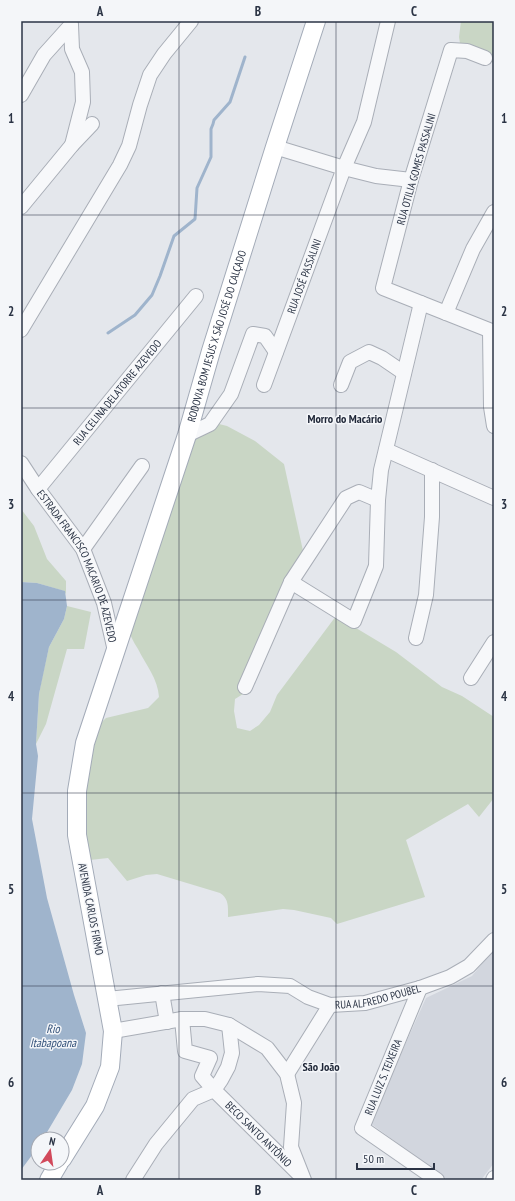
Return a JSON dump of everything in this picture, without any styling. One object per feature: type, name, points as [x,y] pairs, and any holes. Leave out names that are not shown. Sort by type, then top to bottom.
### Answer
[{"type":"main road","name":"RODOVIA BOM JESUS X SÃO JOSÉ DO CALÇADO","points":[[115,651],[187,435],[211,351],[316,21]]},
{"type":"main road","name":"AVENIDA CARLOS FIRMO","points":[[70,1147],[96,1106],[110,1067],[113,1031],[77,835],[76,791],[85,743],[115,651]]},
{"type":"main road","points":[[48,1180],[54,1171]]},
{"type":"street","points":[[21,330],[120,165],[129,146],[150,75],[164,54],[191,21]]},
{"type":"street","name":"RUA JOSÉ PASSALINI","points":[[264,385],[344,168],[364,122],[388,21]]},
{"type":"street","points":[[21,95],[44,55],[71,25],[72,49],[82,72],[83,102],[72,145]]},
{"type":"street","name":"RUA OTILIA GOMES PASSALINI","points":[[421,303],[383,288],[411,180],[451,50],[467,51],[485,58]]},
{"type":"street","points":[[21,207],[72,145],[92,124]]},
{"type":"street","points":[[275,147],[376,176],[411,180]]},
{"type":"street","points":[[446,313],[473,249],[494,212]]},
{"type":"street","name":"RUA CELINA DELATORRE AZEVEDO","points":[[38,489],[196,296]]},
{"type":"street","points":[[291,582],[354,621],[376,566],[380,470],[421,303],[492,331],[491,408],[494,426]]},
{"type":"street","points":[[187,435],[210,424],[231,394],[253,334],[264,336],[276,352]]},
{"type":"street","points":[[341,385],[350,362],[369,352],[382,358],[404,374]]},
{"type":"street","points":[[386,450],[494,498]]},
{"type":"street","name":"ESTRADA FRANCISCO MACARIO DE AZEVEDO","points":[[21,463],[38,489],[83,549],[104,603],[115,651]]},
{"type":"street","points":[[83,549],[142,466]]},
{"type":"street","points":[[416,638],[426,595],[432,517],[432,470]]},
{"type":"street","points":[[245,687],[291,582],[346,498],[359,492],[378,500]]},
{"type":"street","points":[[471,678],[494,642]]},
{"type":"street","name":"RUA ALFREDO POUBEL","points":[[107,999],[258,984],[290,986],[308,997],[330,1005],[365,1003],[420,988],[450,977],[469,966],[494,940]]},
{"type":"street","name":"RUA LUIZ S. TEIXEIRA","points":[[420,988],[362,1128],[437,1180]]},
{"type":"street","points":[[162,993],[167,1022]]},
{"type":"street","points":[[287,1074],[330,1005]]},
{"type":"street","points":[[113,1031],[182,1019],[205,1018],[229,1025],[267,1048],[287,1074],[294,1102],[291,1147],[304,1179]]},
{"type":"street","name":"BECO SANTO ANTÔNIO","points":[[182,1019],[185,1051],[210,1058],[202,1076],[214,1090],[304,1179]]},
{"type":"street","points":[[133,1180],[156,1144],[193,1099],[214,1090],[228,1067],[232,1053],[229,1025]]},
{"type":"shaded area","points":[[494,949],[494,1163],[481,1180],[448,1180],[370,1123],[426,998],[472,976]]},
{"type":"green space","points":[[461,21],[494,21],[494,63],[461,50],[459,37]]},
{"type":"green space","points":[[203,420],[227,426],[255,441],[284,464],[305,560],[252,681],[243,694],[235,699],[234,711],[237,728],[250,731],[259,725],[270,712],[277,695],[336,616],[396,652],[442,687],[462,696],[494,717],[494,798],[479,817],[468,804],[406,840],[425,897],[337,924],[331,918],[283,909],[228,917],[228,906],[226,900],[220,893],[157,874],[146,875],[127,881],[108,858],[81,861],[88,735],[106,718],[148,708],[159,697],[154,678],[133,641],[127,626],[169,492]]},
{"type":"green space","points":[[21,509],[34,526],[47,559],[66,581],[66,594],[64,591],[37,583],[21,582]]},
{"type":"green space","points":[[67,606],[91,612],[84,649],[67,649],[46,724],[36,744],[39,694],[42,678],[49,647],[64,619]]},
{"type":"water","name":"Rio Itabapoana","points":[[21,582],[37,583],[65,591],[67,606],[64,619],[49,647],[39,694],[36,744],[38,756],[32,819],[47,898],[86,1033],[82,1064],[72,1090],[48,1131],[30,1131],[30,1158],[21,1170]]},
{"type":"waterway","points":[[108,333],[135,315],[152,295],[174,236],[195,219],[197,188],[211,157],[211,129],[214,120],[230,102],[245,57]]},
{"type":"district","name":"Morro do Macário","points":[[345,418]]},
{"type":"district","name":"São João","points":[[321,1066]]}]
